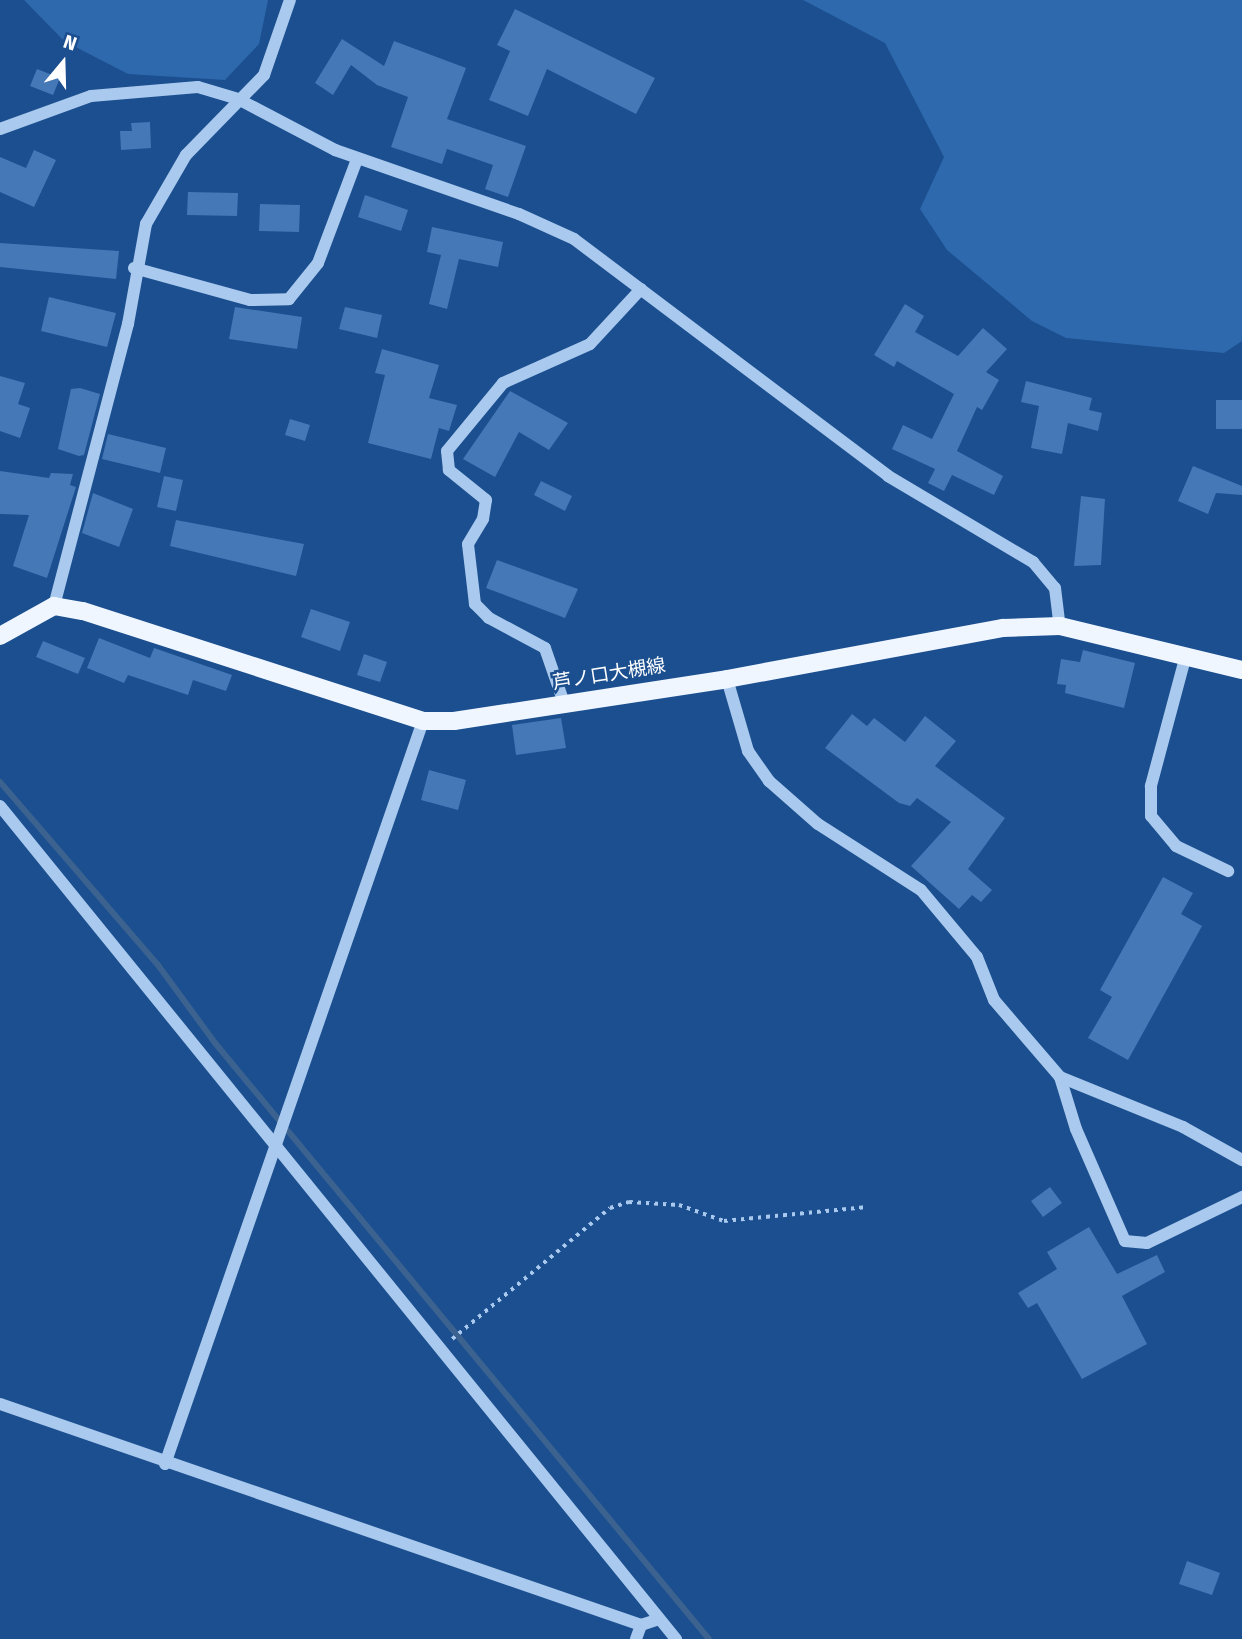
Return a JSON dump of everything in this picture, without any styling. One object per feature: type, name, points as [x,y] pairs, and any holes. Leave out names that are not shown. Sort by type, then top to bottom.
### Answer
[{"type":"main road","points":[[0,636],[54,606]]},
{"type":"main road","name":"芦ノ口大槻線","points":[[54,606],[83,611],[423,721],[727,679],[940,637],[1060,626],[1242,670]]},
{"type":"street","points":[[54,606],[128,324],[134,268],[146,224],[186,155],[264,75],[290,0]]},
{"type":"street","points":[[0,129],[92,96],[188,85],[238,99],[357,159],[519,214],[573,239],[888,476],[1033,562],[1055,588],[1060,626]]},
{"type":"street","points":[[134,268],[250,300],[289,299],[318,263],[357,159]]},
{"type":"street","points":[[564,703],[545,648],[489,618],[475,604],[468,544],[483,519],[486,500],[449,470],[447,451],[503,383],[590,344],[641,289]]},
{"type":"street","points":[[1186,656],[1151,786],[1151,816],[1176,846],[1228,871]]},
{"type":"street","points":[[727,679],[748,751],[769,781],[818,824],[942,910],[977,957],[994,1000],[1060,1077],[1076,1129],[1125,1241],[1147,1243],[1242,1197]]},
{"type":"street","points":[[165,1464],[423,721]]},
{"type":"street","points":[[0,806],[276,1142],[439,1349],[676,1639]]},
{"type":"street","points":[[1060,1077],[1171,1122],[1242,1160]]},
{"type":"street","points":[[0,1404],[165,1464],[641,1625],[659,1619]]},
{"type":"street","points":[[636,1639],[641,1625]]},
{"type":"path","points":[[439,1349],[610,1208],[646,1200],[724,1221],[867,1207]]},
{"type":"shaded area","points":[[24,0],[268,0],[259,44],[225,80],[128,74],[64,41]]},
{"type":"shaded area","points":[[803,0],[1242,0],[1242,341],[1224,353],[1167,348],[1066,338],[1032,321],[947,250],[920,209],[944,157],[885,43]]},
{"type":"building","points":[[515,9],[655,78],[636,114],[547,69],[528,116],[489,100],[510,51],[497,45]]},
{"type":"building","points":[[342,39],[384,66],[394,41],[466,68],[447,119],[526,146],[508,197],[485,189],[493,165],[447,149],[442,164],[391,147],[408,97],[377,85],[351,65],[333,95],[315,83]]},
{"type":"building","points":[[37,69],[60,78],[53,95],[30,86]]},
{"type":"building","points":[[150,122],[151,148],[121,150],[120,131],[132,131],[131,123]]},
{"type":"building","points":[[34,150],[56,160],[34,207],[0,192],[0,157],[26,168]]},
{"type":"building","points":[[188,192],[238,193],[237,216],[187,215]]},
{"type":"building","points":[[365,195],[408,210],[401,231],[358,217]]},
{"type":"building","points":[[260,204],[300,205],[299,232],[259,231]]},
{"type":"building","points":[[432,227],[503,242],[498,267],[459,259],[447,309],[429,304],[441,255],[427,252]]},
{"type":"building","points":[[0,243],[119,251],[116,279],[0,267]]},
{"type":"building","points":[[49,297],[116,313],[107,347],[41,331]]},
{"type":"building","points":[[905,304],[924,316],[915,332],[958,356],[983,328],[1007,349],[986,372],[999,380],[982,410],[977,407],[957,451],[1003,476],[994,495],[952,475],[944,491],[928,483],[935,469],[892,449],[903,425],[932,439],[954,394],[897,361],[894,367],[874,355]]},
{"type":"building","points":[[235,307],[302,317],[297,349],[229,339]]},
{"type":"building","points":[[345,307],[382,315],[377,338],[339,329]]},
{"type":"building","points":[[382,349],[439,365],[429,398],[457,405],[449,431],[439,428],[431,459],[368,443],[385,375],[375,373]]},
{"type":"building","points":[[0,376],[25,383],[18,404],[30,408],[20,438],[0,431]]},
{"type":"building","points":[[1026,381],[1092,398],[1089,410],[1102,413],[1098,431],[1068,423],[1062,454],[1031,448],[1039,406],[1021,402]]},
{"type":"building","points":[[80,388],[100,394],[84,455],[79,456],[58,449],[71,389]]},
{"type":"building","points":[[510,391],[568,423],[549,450],[519,432],[495,477],[463,459]]},
{"type":"building","points":[[1216,400],[1242,400],[1242,429],[1216,429]]},
{"type":"building","points":[[290,419],[310,425],[305,441],[285,435]]},
{"type":"building","points":[[108,434],[166,448],[160,473],[102,459]]},
{"type":"building","points":[[1193,466],[1242,486],[1242,495],[1216,493],[1208,514],[1178,501]]},
{"type":"building","points":[[0,471],[49,478],[51,473],[73,474],[70,485],[76,487],[47,578],[13,566],[29,515],[0,514]]},
{"type":"building","points":[[164,476],[183,480],[176,511],[157,507]]},
{"type":"building","points":[[541,481],[572,496],[565,511],[534,495]]},
{"type":"building","points":[[93,493],[133,509],[119,547],[82,533]]},
{"type":"building","points":[[1081,496],[1105,499],[1101,565],[1074,566]]},
{"type":"building","points":[[176,520],[304,544],[296,576],[170,546]]},
{"type":"building","points":[[497,560],[578,589],[565,618],[486,588]]},
{"type":"building","points":[[311,609],[350,622],[340,651],[301,637]]},
{"type":"building","points":[[99,638],[150,658],[154,648],[232,675],[226,691],[193,680],[188,695],[128,675],[124,683],[87,668]]},
{"type":"building","points":[[43,641],[85,658],[78,674],[36,657]]},
{"type":"building","points":[[1083,650],[1135,663],[1124,708],[1065,693],[1066,685],[1057,684],[1061,659],[1080,662]]},
{"type":"building","points":[[364,654],[387,662],[380,682],[357,675]]},
{"type":"building","points":[[852,714],[867,726],[874,718],[905,742],[925,716],[956,741],[935,766],[1005,818],[968,869],[992,890],[981,902],[972,895],[959,909],[911,866],[951,822],[917,798],[910,806],[899,803],[825,748]]},
{"type":"building","points":[[561,718],[566,748],[516,755],[512,725]]},
{"type":"building","points":[[429,770],[466,780],[458,810],[421,800]]},
{"type":"building","points":[[1163,877],[1193,893],[1181,914],[1202,926],[1128,1060],[1088,1038],[1112,997],[1100,990]]},
{"type":"building","points":[[1050,1187],[1062,1203],[1043,1217],[1031,1201]]},
{"type":"building","points":[[1089,1227],[1117,1274],[1157,1255],[1165,1272],[1122,1296],[1147,1344],[1082,1379],[1037,1303],[1028,1308],[1018,1293],[1057,1269],[1047,1252]]},
{"type":"building","points":[[1187,1561],[1220,1573],[1212,1595],[1179,1584]]},
{"type":"waterway","points":[[0,782],[158,965],[215,1043],[709,1639]]}]
